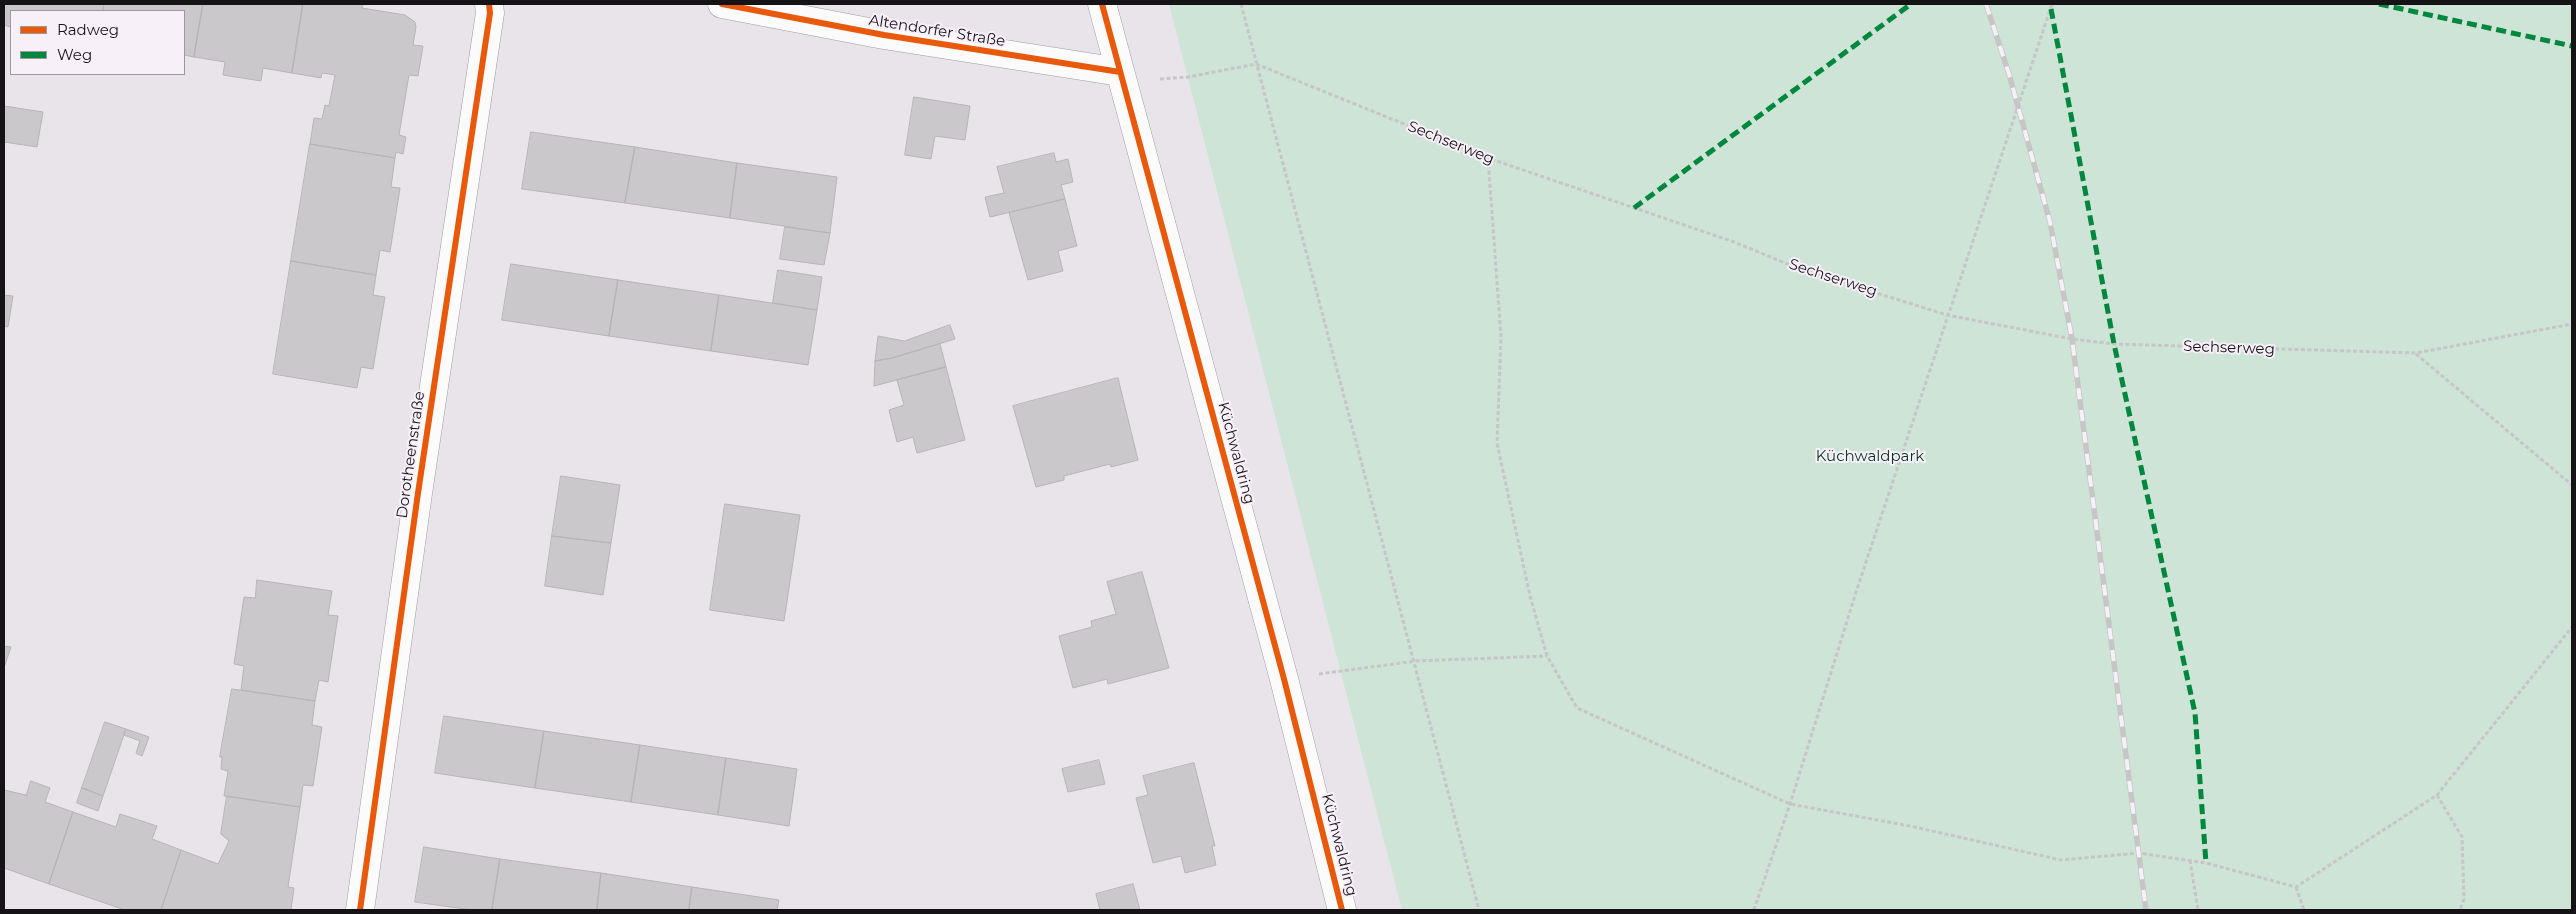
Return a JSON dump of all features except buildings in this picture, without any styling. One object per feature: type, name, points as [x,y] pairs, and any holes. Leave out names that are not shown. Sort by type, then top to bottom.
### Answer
[{"type":"street","name":"Dorotheenstraße","points":[[360,910],[418,493],[490,13],[489,4]]},
{"type":"street","name":"Altendorfer Straße","points":[[722,4],[1121,77]]},
{"type":"street","name":"Küchwaldring","points":[[1102,4],[1284,679],[1342,910]]},
{"type":"path","points":[[1241,4],[1416,661],[1479,910]]},
{"type":"path","points":[[1754,910],[1790,804],[1856,589],[2052,4]]},
{"type":"path","points":[[1121,77],[1188,77],[1256,64]]},
{"type":"path","points":[[1488,158],[1501,338],[1497,443],[1530,596],[1547,656],[1577,708],[1790,804],[1910,826],[2061,860],[2139,853],[2190,860],[2296,887],[2437,795],[2572,627]]},
{"type":"path","points":[[2416,354],[2572,485]]},
{"type":"path","points":[[1284,679],[1416,661],[1547,656]]},
{"type":"path","points":[[2437,795],[2462,837],[2464,899],[2460,910]]},
{"type":"path","points":[[2190,860],[2198,910]]},
{"type":"path","points":[[2296,887],[2304,910]]},
{"type":"green space","name":"Küchwaldpark","points":[[1169,4],[2572,4],[2572,910],[1402,910]]},
{"type":"railway","points":[[1986,4],[2009,74],[2050,222],[2072,339],[2146,910]]},
{"type":"marked path","points":[[1634,208],[1911,4]]},
{"type":"marked path","points":[[2379,4],[2572,46]]},
{"type":"marked path","points":[[2051,9],[2114,344],[2195,713],[2206,863]]},
{"type":"cycle path","points":[[360,910],[418,493],[490,13],[489,4]]},
{"type":"cycle path","points":[[722,4],[884,35],[1120,72]]},
{"type":"cycle path","points":[[1102,4],[1284,679],[1342,910]]}]
